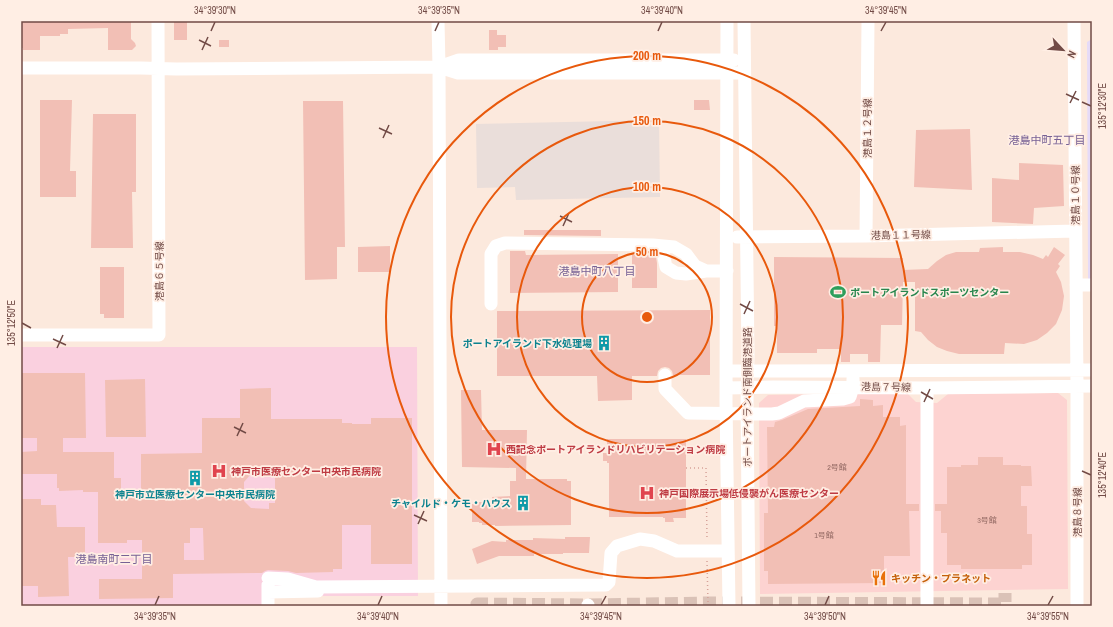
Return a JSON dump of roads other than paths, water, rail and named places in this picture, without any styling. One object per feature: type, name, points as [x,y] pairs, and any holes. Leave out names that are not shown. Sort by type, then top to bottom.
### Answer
[{"type":"street","points":[[158,21],[159,68]]},
{"type":"street","points":[[438,21],[441,606]]},
{"type":"street","name":"ポートアイランド南側臨港道路","points":[[726,21],[729,606]]},
{"type":"street","name":"ポートアイランド南側臨港道路","points":[[744,21],[749,606]]},
{"type":"street","name":"港島１２号線","points":[[866,236],[868,21]]},
{"type":"street","name":"港島１０号線","points":[[1074,21],[1077,370]]},
{"type":"street","points":[[21,68],[439,67],[458,73],[744,66]]},
{"type":"street","name":"港島６５号線","points":[[21,335],[159,335],[159,68]]},
{"type":"street","name":"港島１１号線","points":[[727,237],[866,236],[1075,231]]},
{"type":"street","points":[[491,304],[492,254],[496,246],[504,243],[653,245],[674,247],[686,254],[695,266],[706,270]]},
{"type":"street","points":[[653,245],[663,253],[666,266],[676,273],[686,274],[706,270],[727,271]]},
{"type":"street","points":[[1076,284],[1092,284]]},
{"type":"street","name":"港島８号線","points":[[1077,370],[1077,606]]},
{"type":"street","name":"港島７号線","points":[[727,371],[1092,370]]},
{"type":"street","points":[[665,376],[665,389],[688,413],[772,414],[779,413],[804,401],[843,399],[850,397],[853,387],[853,371]]},
{"type":"street","name":"港島７号線","points":[[727,388],[1092,386]]},
{"type":"street","points":[[927,388],[927,606]]},
{"type":"street","points":[[268,606],[268,577],[288,578],[316,587],[606,585],[609,582],[611,553],[617,546],[640,539],[654,541],[677,551],[728,551]]},
{"type":"street","points":[[268,592],[427,590],[441,587]]},
{"type":"tunnel","points":[[477,606],[477,604],[588,605],[708,603],[1005,604],[1005,593]]},
{"type":"place","name":"ポートアイランドスポーツセンター","points":[[838,292]]},
{"type":"place","name":"ポートアイランド下水処理場","points":[[604,343]]},
{"type":"place","name":"西記念ポートアイランドリハビリテーション病院","points":[[494,449]]},
{"type":"place","name":"神戸市医療センター中央市民病院","points":[[219,471]]},
{"type":"place","name":"神戸市立医療センター中央市民病院","points":[[195,478]]},
{"type":"place","name":"神戸国際展示場低侵襲がん医療センター","points":[[647,493]]},
{"type":"place","name":"チャイルド・ケモ・ハウス","points":[[523,503]]},
{"type":"place","name":"キッチン・プラネット","points":[[879,578]]},
{"type":"district","name":"港島中町五丁目","points":[[1047,140]]},
{"type":"district","name":"港島中町八丁目","points":[[597,271]]},
{"type":"district","name":"港島南町二丁目","points":[[114,559]]}]
